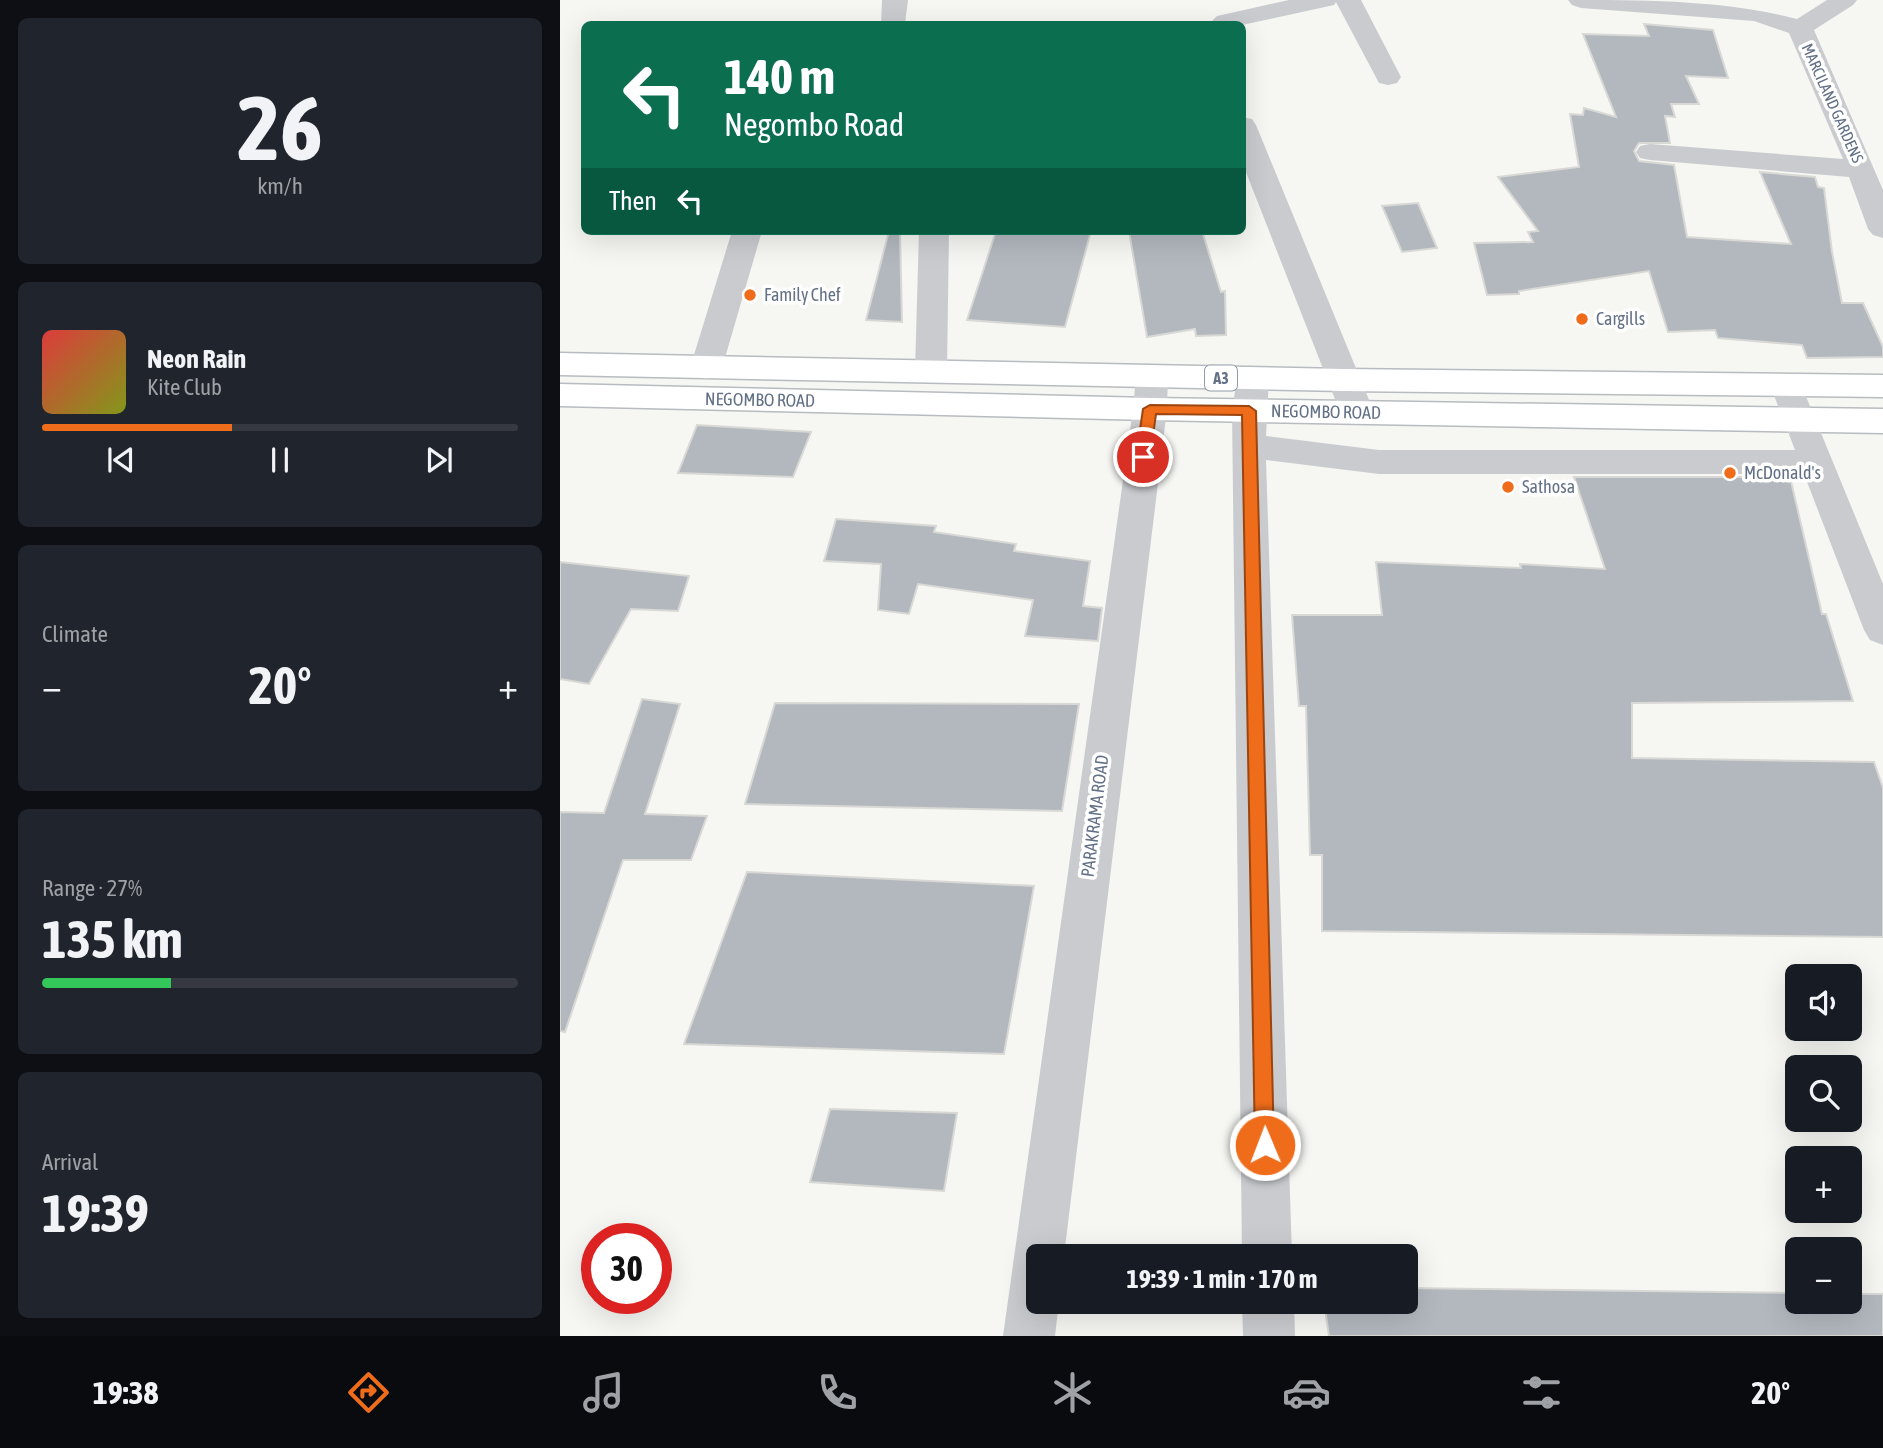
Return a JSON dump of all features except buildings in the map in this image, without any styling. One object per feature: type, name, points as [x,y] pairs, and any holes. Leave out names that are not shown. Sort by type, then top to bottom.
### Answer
[{"type":"highway","name":"NEGOMBO ROAD","points":[[560,364],[931,371],[1151,393],[1251,412],[1883,421]]},
{"type":"highway","name":"NEGOMBO ROAD","points":[[1251,412],[1343,380],[1883,386]]},
{"type":"highway","name":"NEGOMBO ROAD","points":[[560,395],[1151,393]]},
{"type":"street","points":[[893,21],[895,0]]},
{"type":"street","points":[[1226,21],[1325,0]]},
{"type":"street","points":[[1348,0],[1388,77]]},
{"type":"street","name":"MARCILAND GARDENS","points":[[1581,0],[1757,14],[1800,28],[1861,169],[1883,229]]},
{"type":"street","points":[[1800,28],[1844,0]]},
{"type":"street","points":[[1246,135],[1357,412]]},
{"type":"street","points":[[1650,152],[1861,169]]},
{"type":"street","points":[[706,368],[746,235]]},
{"type":"street","points":[[931,371],[934,235]]},
{"type":"street","points":[[1786,385],[1883,630]]},
{"type":"street","name":"PARAKRAMA ROAD","points":[[1041,1244],[1151,393]]},
{"type":"street","points":[[1267,1244],[1251,412],[1379,462],[1817,462]]},
{"type":"street","points":[[1029,1336],[1032,1314]]},
{"type":"street","points":[[1268,1314],[1269,1336]]},
{"type":"place","name":"Family Chef","points":[[750,295]]},
{"type":"place","name":"Cargills","points":[[1582,319]]},
{"type":"place","name":"McDonald's","points":[[1730,473]]},
{"type":"place","name":"Sathosa","points":[[1508,487]]},
{"type":"route","points":[[1143,457],[1150,409],[1249,411],[1265,1145]]}]
